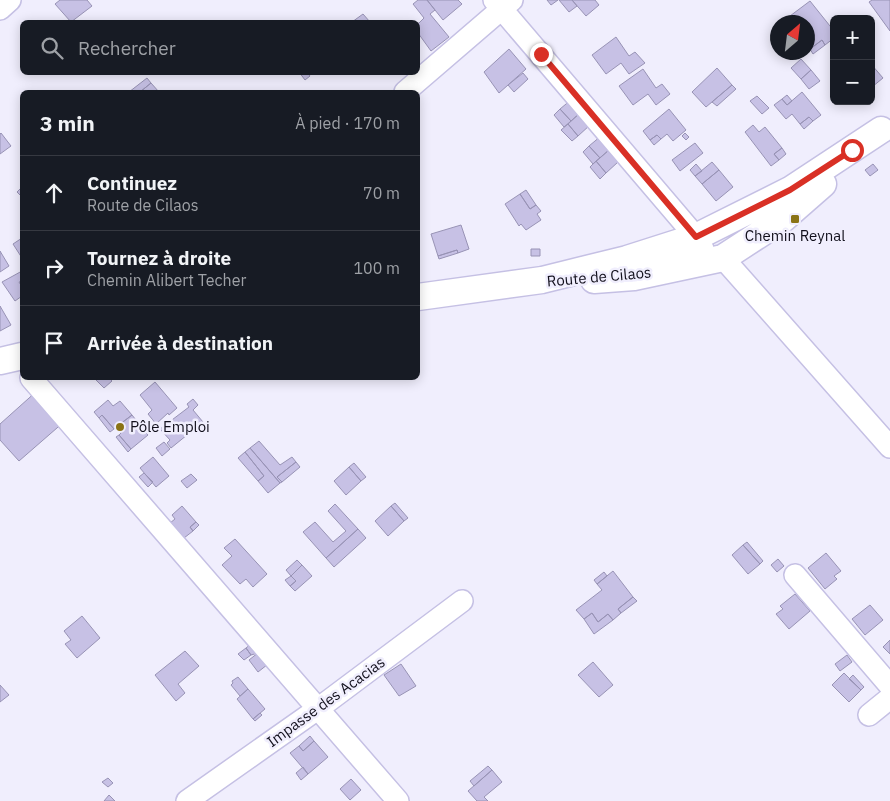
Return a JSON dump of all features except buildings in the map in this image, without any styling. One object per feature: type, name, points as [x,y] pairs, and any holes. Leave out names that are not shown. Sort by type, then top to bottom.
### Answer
[{"type":"main road","name":"Route de Cilaos","points":[[511,285],[634,277],[717,260],[784,219],[812,185],[885,127]]},
{"type":"main road","name":"Route de Cilaos","points":[[420,297],[542,280],[627,259],[696,237],[790,190],[812,185]]},
{"type":"street","points":[[0,9],[10,0]]},
{"type":"street","points":[[406,90],[503,3],[696,237],[890,447]]},
{"type":"street","points":[[34,380],[398,801]]},
{"type":"street","points":[[795,575],[890,686]]},
{"type":"street","name":"Impasse des Acacias","points":[[188,801],[319,708],[462,601]]},
{"type":"street","points":[[868,715],[890,698]]},
{"type":"place","name":"Chemin Reynal","points":[[795,219]]},
{"type":"place","name":"Pôle Emploi","points":[[120,427]]},
{"type":"route","points":[[541,54],[696,237],[790,190],[852,150]]}]
